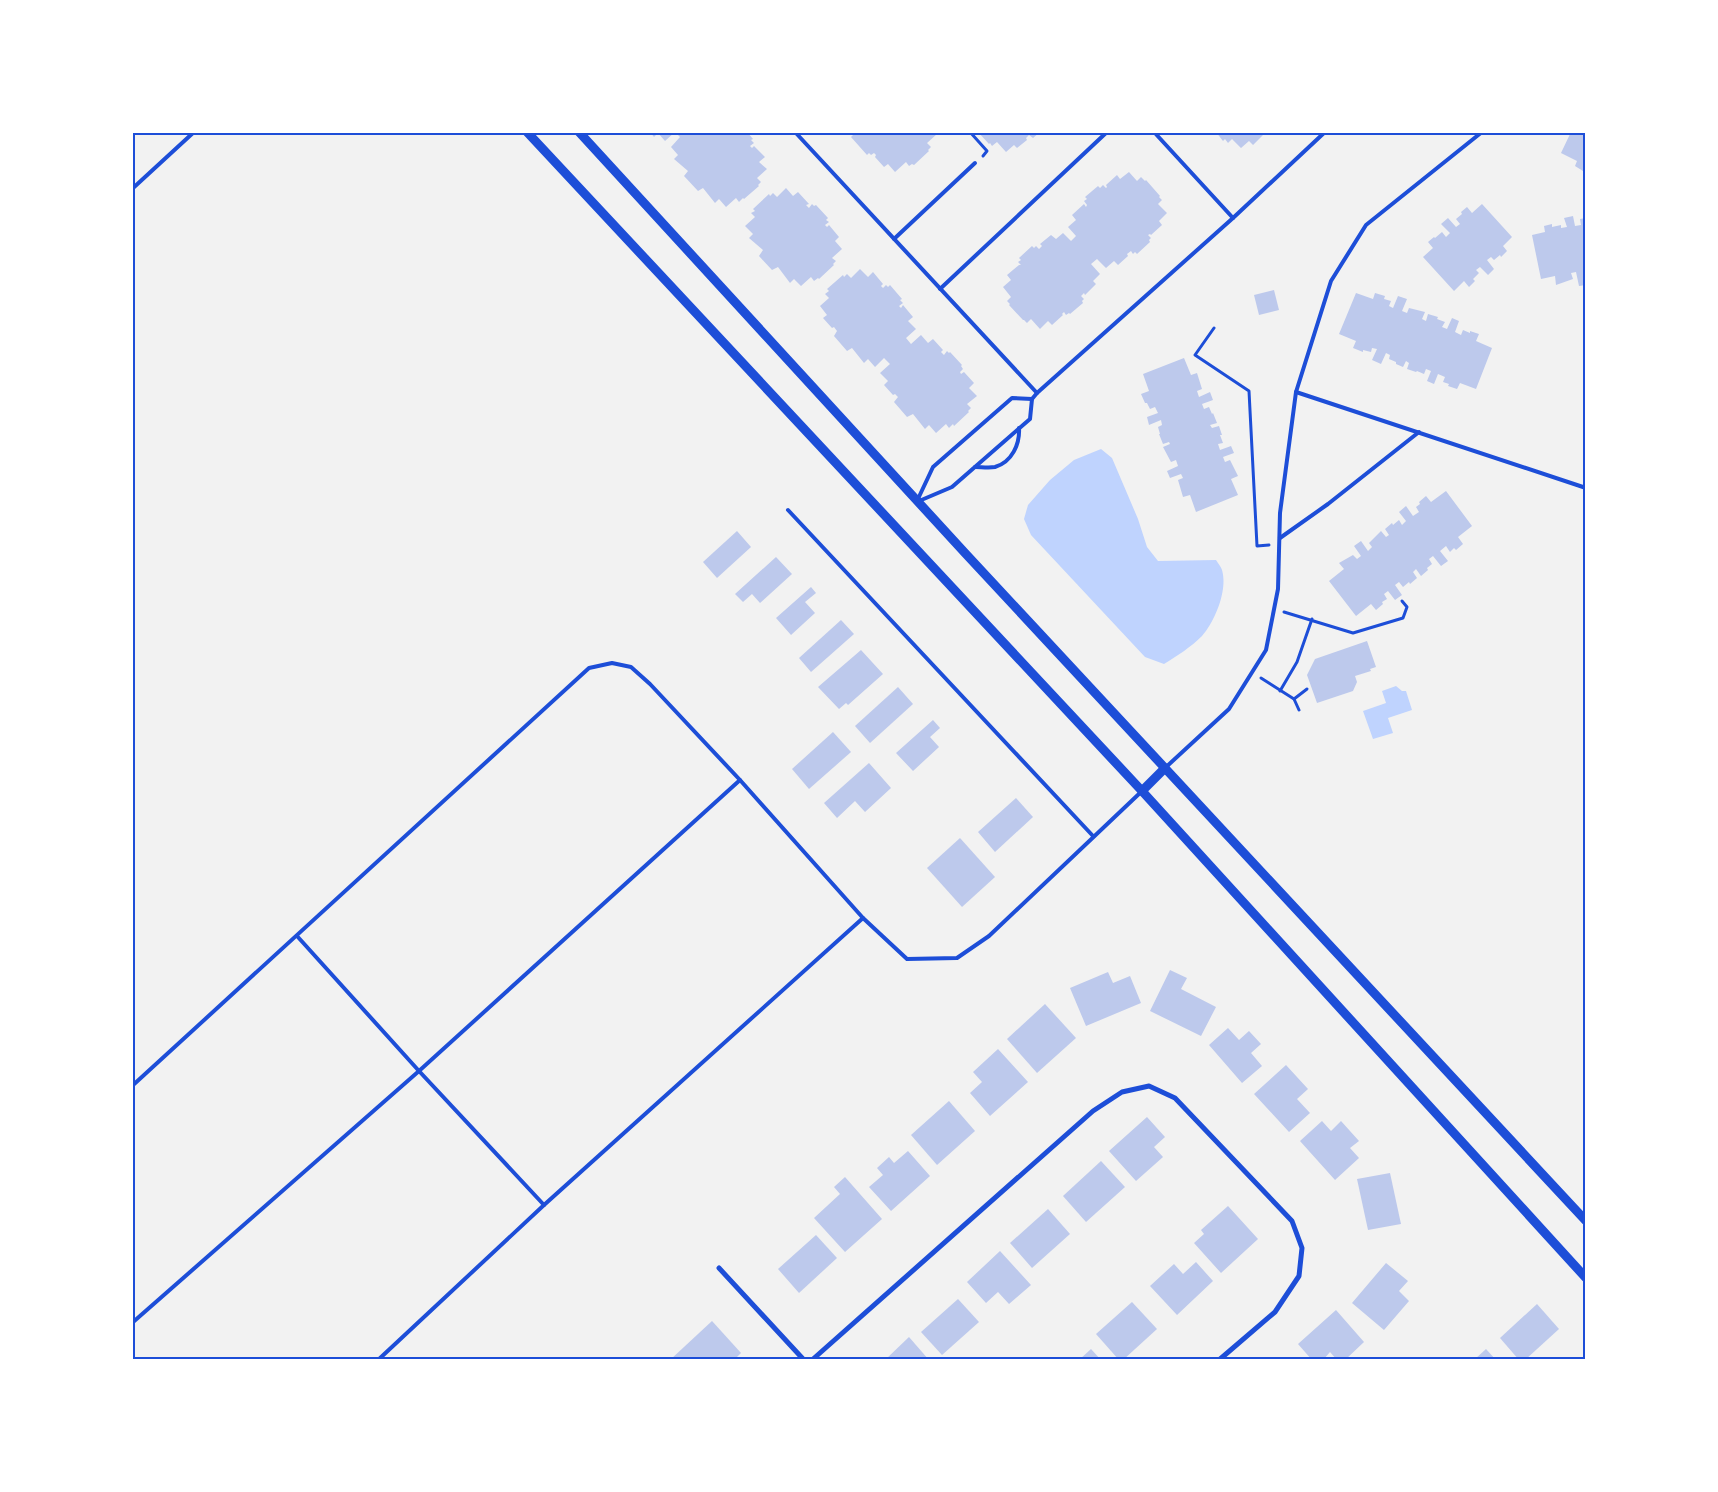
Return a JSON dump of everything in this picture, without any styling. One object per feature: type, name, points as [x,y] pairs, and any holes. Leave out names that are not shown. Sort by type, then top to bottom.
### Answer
[{"type":"street","points":[[527,132],[1142,791],[1586,1278]]},
{"type":"street","points":[[580,132],[918,501],[1586,1221]]},
{"type":"street","points":[[1142,791],[1165,768]]},
{"type":"street","points":[[812,1360],[1093,1111],[1122,1092],[1149,1086],[1175,1098],[1292,1221],[1302,1248],[1299,1276],[1275,1312],[1219,1360]]},
{"type":"street","points":[[719,1268],[804,1360]]},
{"type":"lane","points":[[132,189],[194,132]]},
{"type":"lane","points":[[796,132],[1038,393]]},
{"type":"lane","points":[[940,288],[1107,132]]},
{"type":"lane","points":[[1154,132],[1233,218]]},
{"type":"lane","points":[[918,501],[952,487],[1030,419],[1032,399],[1038,393],[1233,218],[1325,132]]},
{"type":"lane","points":[[1165,768],[1229,709],[1266,650],[1278,589],[1280,513],[1296,392],[1331,281],[1366,225],[1482,132]]},
{"type":"lane","points":[[894,239],[975,163]]},
{"type":"lane","points":[[1296,392],[1586,488]]},
{"type":"lane","points":[[918,501],[933,467],[1012,398],[1032,399]]},
{"type":"lane","points":[[975,467],[994,467],[1005,462],[1015,450],[1020,438],[1019,428]]},
{"type":"lane","points":[[1280,538],[1328,504],[1419,432]]},
{"type":"lane","points":[[788,510],[1093,836]]},
{"type":"lane","points":[[132,1086],[589,668],[612,663],[632,667],[740,780],[864,918],[907,959],[957,958],[990,936],[1142,791]]},
{"type":"lane","points":[[132,1323],[419,1071],[740,780]]},
{"type":"lane","points":[[378,1360],[544,1205],[864,918]]},
{"type":"lane","points":[[297,936],[544,1205]]},
{"type":"path","points":[[970,132],[987,151],[975,163]]},
{"type":"path","points":[[1214,328],[1195,355],[1249,391],[1257,546],[1279,545]]},
{"type":"path","points":[[1274,609],[1352,634],[1403,618],[1406,606],[1402,601]]},
{"type":"path","points":[[1280,691],[1297,662],[1312,620]]},
{"type":"path","points":[[1252,672],[1294,699],[1300,710]]},
{"type":"path","points":[[1294,699],[1306,689]]},
{"type":"water","points":[[1101,449],[1112,458],[1138,519],[1147,547],[1158,561],[1216,560],[1222,570],[1222,596],[1216,614],[1207,630],[1193,644],[1164,664],[1145,657],[1031,535],[1024,519],[1028,505],[1050,480],[1074,460]]},
{"type":"water","points":[[1396,686],[1402,691],[1406,691],[1412,710],[1388,718],[1393,733],[1373,739],[1363,711],[1386,703],[1382,691]]},
{"type":"building","points":[[650,132],[675,132],[665,141],[658,133],[654,137]]},
{"type":"building","points":[[675,132],[747,132],[754,143],[750,146],[752,148],[754,146],[765,157],[759,162],[767,169],[757,178],[761,182],[759,186],[739,202],[736,198],[726,207],[719,199],[715,203],[703,188],[698,191],[684,176],[688,171],[674,159],[678,155],[671,147],[680,137]]},
{"type":"building","points":[[851,132],[935,132],[937,134],[927,143],[931,147],[929,151],[914,165],[909,166],[906,162],[895,172],[888,164],[884,167],[875,157],[874,153],[867,155],[851,137],[853,135]]},
{"type":"building","points":[[978,132],[1040,132],[1033,138],[1029,135],[1026,138],[1027,140],[1017,148],[1014,145],[1006,152],[997,142],[992,146],[989,144]]},
{"type":"building","points":[[1216,132],[1263,132],[1263,135],[1253,145],[1249,141],[1241,148],[1232,139],[1228,143],[1225,139],[1223,141]]},
{"type":"building","points":[[1571,132],[1586,132],[1586,170],[1583,171],[1575,166],[1577,161],[1561,153]]},
{"type":"building","points":[[1129,172],[1137,181],[1141,177],[1146,180],[1160,196],[1162,200],[1158,204],[1167,213],[1159,221],[1162,225],[1151,235],[1148,235],[1151,238],[1150,242],[1137,254],[1135,252],[1133,254],[1131,251],[1118,265],[1114,261],[1106,268],[1097,259],[1091,264],[1100,274],[1093,281],[1096,284],[1085,295],[1084,293],[1081,296],[1084,299],[1083,303],[1070,314],[1066,315],[1064,312],[1052,325],[1048,321],[1040,329],[1031,319],[1027,323],[1007,301],[1011,297],[1003,287],[1011,280],[1007,275],[1021,265],[1018,262],[1021,260],[1019,258],[1032,246],[1034,248],[1036,246],[1039,249],[1042,246],[1040,244],[1051,235],[1056,239],[1063,233],[1071,241],[1076,236],[1068,227],[1076,220],[1072,215],[1084,204],[1086,207],[1087,205],[1084,201],[1087,199],[1085,197],[1098,186],[1100,188],[1103,185],[1106,188],[1106,185],[1117,175],[1120,179]]},
{"type":"building","points":[[786,188],[793,196],[798,192],[809,204],[806,205],[809,208],[812,204],[816,205],[828,218],[826,220],[829,222],[825,225],[827,227],[829,225],[839,237],[835,241],[842,249],[832,258],[836,261],[834,265],[819,279],[814,281],[811,277],[801,286],[794,279],[790,283],[778,267],[772,270],[759,256],[763,250],[749,238],[753,234],[745,226],[755,217],[751,213],[755,211],[753,209],[769,194],[770,196],[773,193],[777,197]]},
{"type":"building","points":[[1482,204],[1512,237],[1503,246],[1507,251],[1501,257],[1500,255],[1494,260],[1491,257],[1487,260],[1494,269],[1488,275],[1480,267],[1476,270],[1479,273],[1473,279],[1475,281],[1469,287],[1464,281],[1454,291],[1423,257],[1433,248],[1428,242],[1442,232],[1446,237],[1450,233],[1441,224],[1448,218],[1456,227],[1460,224],[1456,219],[1462,214],[1461,212],[1467,207],[1472,213]]},
{"type":"building","points":[[1573,216],[1575,226],[1581,225],[1580,219],[1586,218],[1586,285],[1579,286],[1576,272],[1571,273],[1573,279],[1556,285],[1555,276],[1541,279],[1532,235],[1545,232],[1544,226],[1552,224],[1552,227],[1561,225],[1561,228],[1567,227],[1564,218]]},
{"type":"building","points":[[860,269],[868,277],[873,272],[883,284],[881,286],[883,288],[886,285],[888,287],[890,285],[902,299],[900,300],[903,303],[899,306],[901,308],[903,305],[913,317],[908,321],[916,329],[906,338],[911,344],[921,335],[928,343],[933,339],[943,350],[941,352],[944,355],[947,351],[950,352],[962,365],[961,374],[964,372],[974,383],[969,388],[977,396],[967,404],[971,408],[969,412],[954,426],[953,424],[949,428],[946,424],[936,433],[929,425],[925,429],[913,414],[907,417],[894,402],[898,397],[895,394],[893,395],[884,385],[888,381],[880,373],[890,364],[884,358],[875,367],[868,359],[864,363],[852,348],[847,351],[834,336],[837,331],[823,318],[827,315],[820,306],[829,298],[825,294],[829,291],[827,289],[843,275],[844,277],[847,274],[851,278]]},
{"type":"building","points":[[1274,290],[1279,310],[1259,315],[1254,295]]},
{"type":"building","points":[[1356,293],[1373,299],[1375,293],[1385,296],[1384,299],[1391,301],[1389,306],[1393,308],[1398,296],[1407,299],[1402,311],[1407,313],[1409,308],[1425,312],[1422,319],[1426,321],[1428,314],[1438,317],[1437,319],[1445,322],[1442,327],[1447,329],[1452,318],[1459,321],[1455,332],[1461,335],[1463,330],[1479,334],[1476,341],[1492,348],[1476,389],[1460,383],[1457,389],[1448,386],[1449,384],[1443,382],[1445,377],[1438,374],[1434,384],[1427,381],[1431,371],[1426,369],[1424,374],[1407,369],[1409,363],[1406,361],[1403,367],[1396,364],[1396,362],[1389,359],[1390,355],[1386,353],[1381,364],[1372,360],[1377,349],[1372,348],[1371,352],[1363,350],[1363,352],[1353,348],[1356,341],[1339,334]]},
{"type":"building","points":[[1184,358],[1191,375],[1197,373],[1202,389],[1197,391],[1199,397],[1210,392],[1213,400],[1202,404],[1204,409],[1209,407],[1213,413],[1217,423],[1210,425],[1212,428],[1219,426],[1223,443],[1218,444],[1220,450],[1231,446],[1234,453],[1223,457],[1225,462],[1230,460],[1238,476],[1231,479],[1238,495],[1196,512],[1190,495],[1183,497],[1178,480],[1183,478],[1181,474],[1170,478],[1167,471],[1178,466],[1176,460],[1171,462],[1163,447],[1170,444],[1169,442],[1163,444],[1159,434],[1158,427],[1162,425],[1161,420],[1149,425],[1147,417],[1158,413],[1155,407],[1150,409],[1141,394],[1149,391],[1143,374]]},
{"type":"building","points":[[1446,491],[1472,526],[1458,537],[1463,544],[1450,552],[1446,546],[1440,551],[1448,561],[1441,566],[1433,556],[1429,559],[1432,564],[1421,576],[1416,569],[1413,572],[1417,578],[1410,584],[1409,582],[1403,587],[1399,582],[1395,585],[1402,595],[1395,600],[1388,591],[1384,594],[1387,599],[1376,610],[1371,604],[1356,616],[1329,581],[1344,569],[1339,563],[1353,555],[1357,559],[1361,556],[1354,546],[1361,541],[1368,551],[1372,547],[1369,543],[1381,531],[1386,537],[1389,535],[1385,529],[1392,523],[1393,525],[1399,520],[1402,525],[1406,521],[1399,512],[1406,506],[1413,516],[1419,512],[1416,507],[1426,496],[1431,502]]},
{"type":"building","points":[[737,531],[751,547],[717,578],[703,562]]},
{"type":"building","points":[[776,557],[792,574],[760,603],[752,594],[743,602],[735,594]]},
{"type":"building","points":[[811,587],[816,593],[805,602],[815,613],[791,635],[776,618]]},
{"type":"building","points":[[841,620],[854,634],[811,672],[799,658]]},
{"type":"building","points":[[1367,641],[1376,667],[1370,669],[1371,671],[1355,676],[1357,682],[1353,691],[1317,703],[1307,675],[1315,659]]},
{"type":"building","points":[[861,650],[883,674],[848,705],[846,703],[839,709],[818,687]]},
{"type":"building","points":[[898,687],[913,704],[870,743],[855,726]]},
{"type":"building","points":[[933,720],[940,728],[930,737],[939,747],[913,771],[896,753]]},
{"type":"building","points":[[833,732],[851,752],[809,789],[792,769]]},
{"type":"building","points":[[869,763],[891,788],[865,812],[855,801],[837,818],[824,803]]},
{"type":"building","points":[[1016,798],[1033,817],[995,852],[978,832]]},
{"type":"building","points":[[960,838],[995,877],[962,907],[927,868]]},
{"type":"building","points":[[1170,970],[1187,978],[1181,989],[1216,1007],[1201,1036],[1150,1011]]},
{"type":"building","points":[[1108,972],[1113,983],[1130,976],[1141,1003],[1086,1026],[1070,988]]},
{"type":"building","points":[[1045,1004],[1076,1038],[1037,1073],[1007,1039]]},
{"type":"building","points":[[1228,1028],[1239,1040],[1249,1031],[1261,1044],[1251,1053],[1262,1066],[1242,1083],[1209,1045]]},
{"type":"building","points":[[998,1049],[1028,1082],[990,1116],[970,1093],[982,1082],[973,1072]]},
{"type":"building","points":[[1286,1065],[1308,1089],[1297,1099],[1310,1113],[1289,1132],[1254,1094]]},
{"type":"building","points":[[949,1101],[975,1131],[937,1165],[911,1135]]},
{"type":"building","points":[[1147,1117],[1165,1137],[1154,1147],[1163,1157],[1136,1181],[1109,1151]]},
{"type":"building","points":[[1322,1121],[1331,1131],[1341,1121],[1359,1141],[1350,1148],[1359,1158],[1335,1180],[1300,1141]]},
{"type":"building","points":[[908,1151],[930,1176],[891,1211],[869,1187],[883,1175],[877,1168],[889,1157],[894,1163]]},
{"type":"building","points":[[1101,1161],[1125,1187],[1086,1222],[1063,1196]]},
{"type":"building","points":[[1390,1173],[1401,1224],[1368,1230],[1357,1179]]},
{"type":"building","points":[[845,1177],[882,1219],[845,1252],[814,1218],[840,1194],[834,1187]]},
{"type":"building","points":[[1228,1206],[1258,1239],[1221,1273],[1194,1243],[1204,1234],[1201,1230]]},
{"type":"building","points":[[1048,1209],[1070,1234],[1032,1268],[1010,1243]]},
{"type":"building","points":[[816,1235],[837,1258],[799,1293],[778,1269]]},
{"type":"building","points":[[1000,1251],[1031,1285],[1009,1304],[998,1292],[986,1303],[967,1282]]},
{"type":"building","points":[[1196,1262],[1213,1281],[1177,1315],[1150,1286],[1174,1264],[1183,1274]]},
{"type":"building","points":[[1386,1263],[1408,1281],[1399,1291],[1409,1301],[1384,1330],[1352,1303]]},
{"type":"building","points":[[958,1299],[979,1322],[942,1355],[921,1332]]},
{"type":"building","points":[[1132,1302],[1157,1329],[1123,1360],[1119,1360],[1096,1334]]},
{"type":"building","points":[[1537,1304],[1559,1329],[1525,1360],[1519,1360],[1500,1338]]},
{"type":"building","points":[[1336,1310],[1364,1342],[1345,1360],[1337,1360],[1330,1352],[1323,1360],[1312,1360],[1298,1344]]},
{"type":"building","points":[[712,1321],[741,1353],[734,1360],[670,1360]]},
{"type":"building","points":[[909,1337],[929,1360],[885,1360]]},
{"type":"building","points":[[1091,1349],[1101,1360],[1079,1360]]},
{"type":"building","points":[[1486,1349],[1496,1360],[1474,1360]]}]
